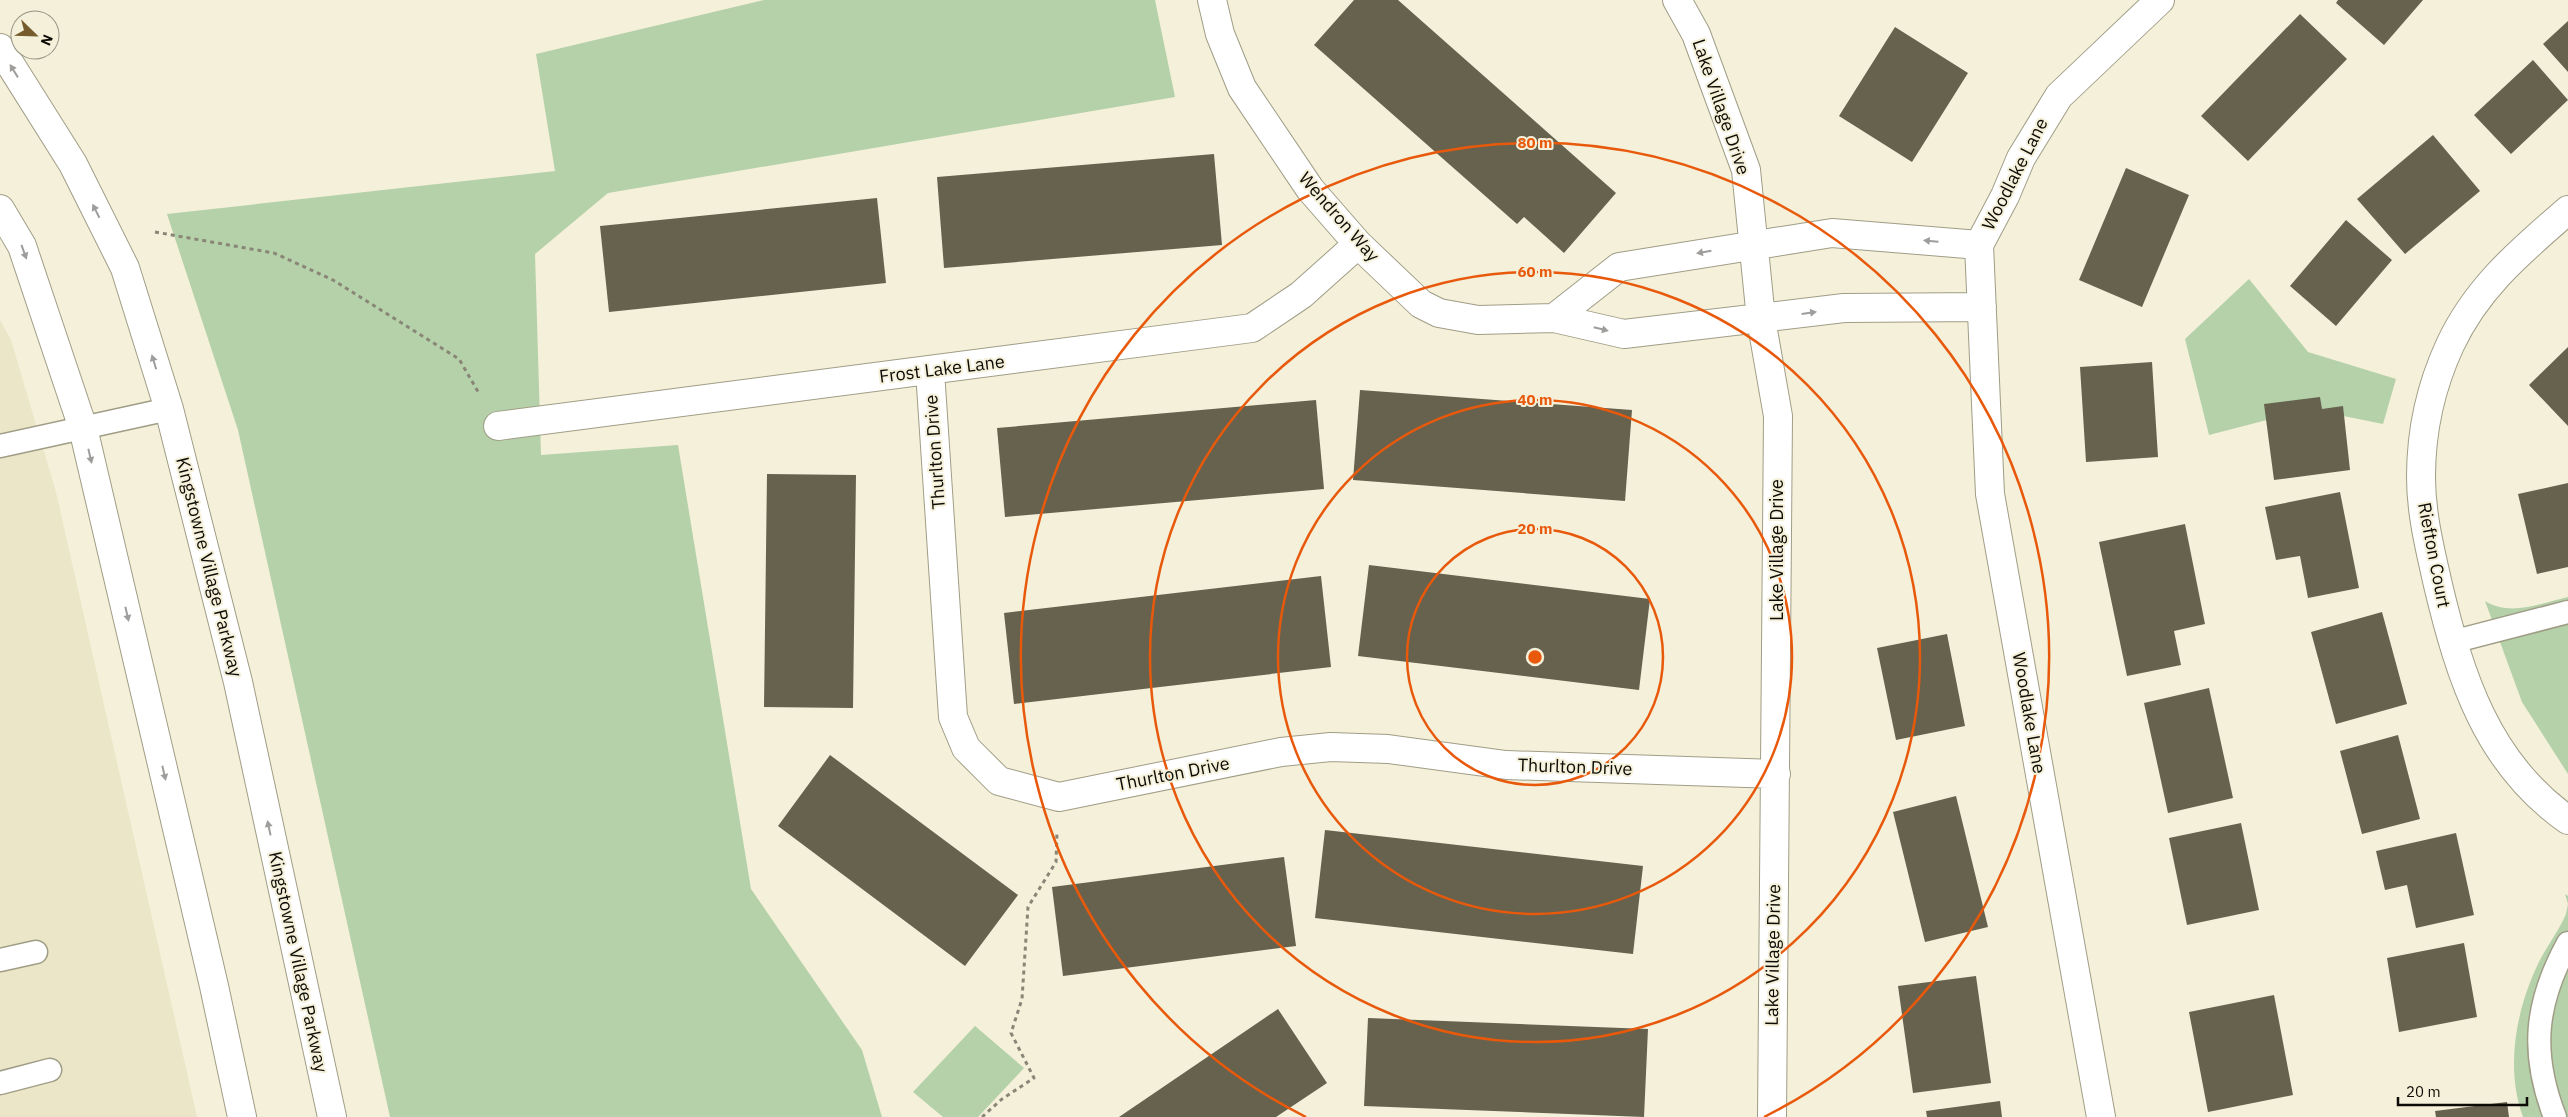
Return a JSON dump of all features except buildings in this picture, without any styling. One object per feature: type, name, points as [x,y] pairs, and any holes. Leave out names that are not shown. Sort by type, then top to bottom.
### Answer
[{"type":"street","name":"Wendron Way","points":[[1212,0],[1220,34],[1242,88],[1310,189],[1358,244],[1421,304],[1439,313],[1478,320],[1554,318],[1624,334],[1761,319]]},
{"type":"street","name":"Lake Village Drive","points":[[1677,0],[1696,34],[1746,170],[1761,319],[1778,416],[1772,1117]]},
{"type":"street","name":"Woodlake Lane","points":[[2101,1117],[1990,494],[1979,245],[2005,196],[2021,158],[2047,112],[2059,96],[2160,0]]},
{"type":"street","name":"Kingstowne Village Parkway","points":[[0,48],[73,164],[125,268],[169,409],[238,682],[332,1117]]},
{"type":"street","points":[[0,209],[22,246],[83,428],[214,986],[242,1117]]},
{"type":"street","name":"Riefton Court","points":[[2568,210],[2505,264],[2473,304],[2450,344],[2432,394],[2422,447],[2421,478],[2425,531],[2452,642],[2471,696],[2488,731],[2521,780],[2546,804],[2568,820]]},
{"type":"street","name":"Woodlake Lane","points":[[1752,244],[1832,233],[1979,245]]},
{"type":"street","name":"Frost Lake Lane","points":[[498,426],[1252,328],[1301,295],[1358,244]]},
{"type":"street","points":[[1554,318],[1619,266],[1752,244]]},
{"type":"street","points":[[1761,319],[1844,308],[1982,307]]},
{"type":"street","name":"Thurlton Drive","points":[[930,371],[952,716],[966,748],[999,781],[1059,797],[1281,752],[1331,747],[1388,749],[1506,765],[1776,774]]},
{"type":"lane","points":[[0,446],[169,409]]},
{"type":"lane","points":[[2452,642],[2568,612]]},
{"type":"lane","points":[[2554,1117],[2543,1086],[2538,1042],[2542,1005],[2557,963],[2568,943]]},
{"type":"lane","points":[[0,960],[36,952]]},
{"type":"lane","points":[[0,1083],[50,1070]]},
{"type":"path","points":[[155,232],[274,252],[333,280],[459,359],[498,426]]},
{"type":"path","points":[[982,1117],[1002,1099],[1034,1078],[1011,1033],[1022,999],[1028,907],[1056,862],[1059,797]]},
{"type":"shaded area","points":[[0,320],[11,340],[56,492],[197,1117],[0,1117]]},
{"type":"green space","points":[[764,0],[1155,0],[1175,97],[608,193],[535,254],[541,455],[678,445],[751,889],[862,1050],[882,1117],[390,1117],[238,430],[167,214],[555,171],[536,54]]},
{"type":"green space","points":[[2249,279],[2308,352],[2396,379],[2383,424],[2309,409],[2209,435],[2185,339]]},
{"type":"green space","points":[[2568,597],[2568,774],[2522,702],[2485,601],[2495,606],[2516,608]]},
{"type":"green space","points":[[2568,904],[2568,1117],[2523,1117],[2515,1079],[2514,1059],[2519,1020],[2530,982],[2541,958],[2566,914]]},
{"type":"green space","points":[[975,1026],[1024,1068],[978,1117],[943,1117],[913,1092]]}]
